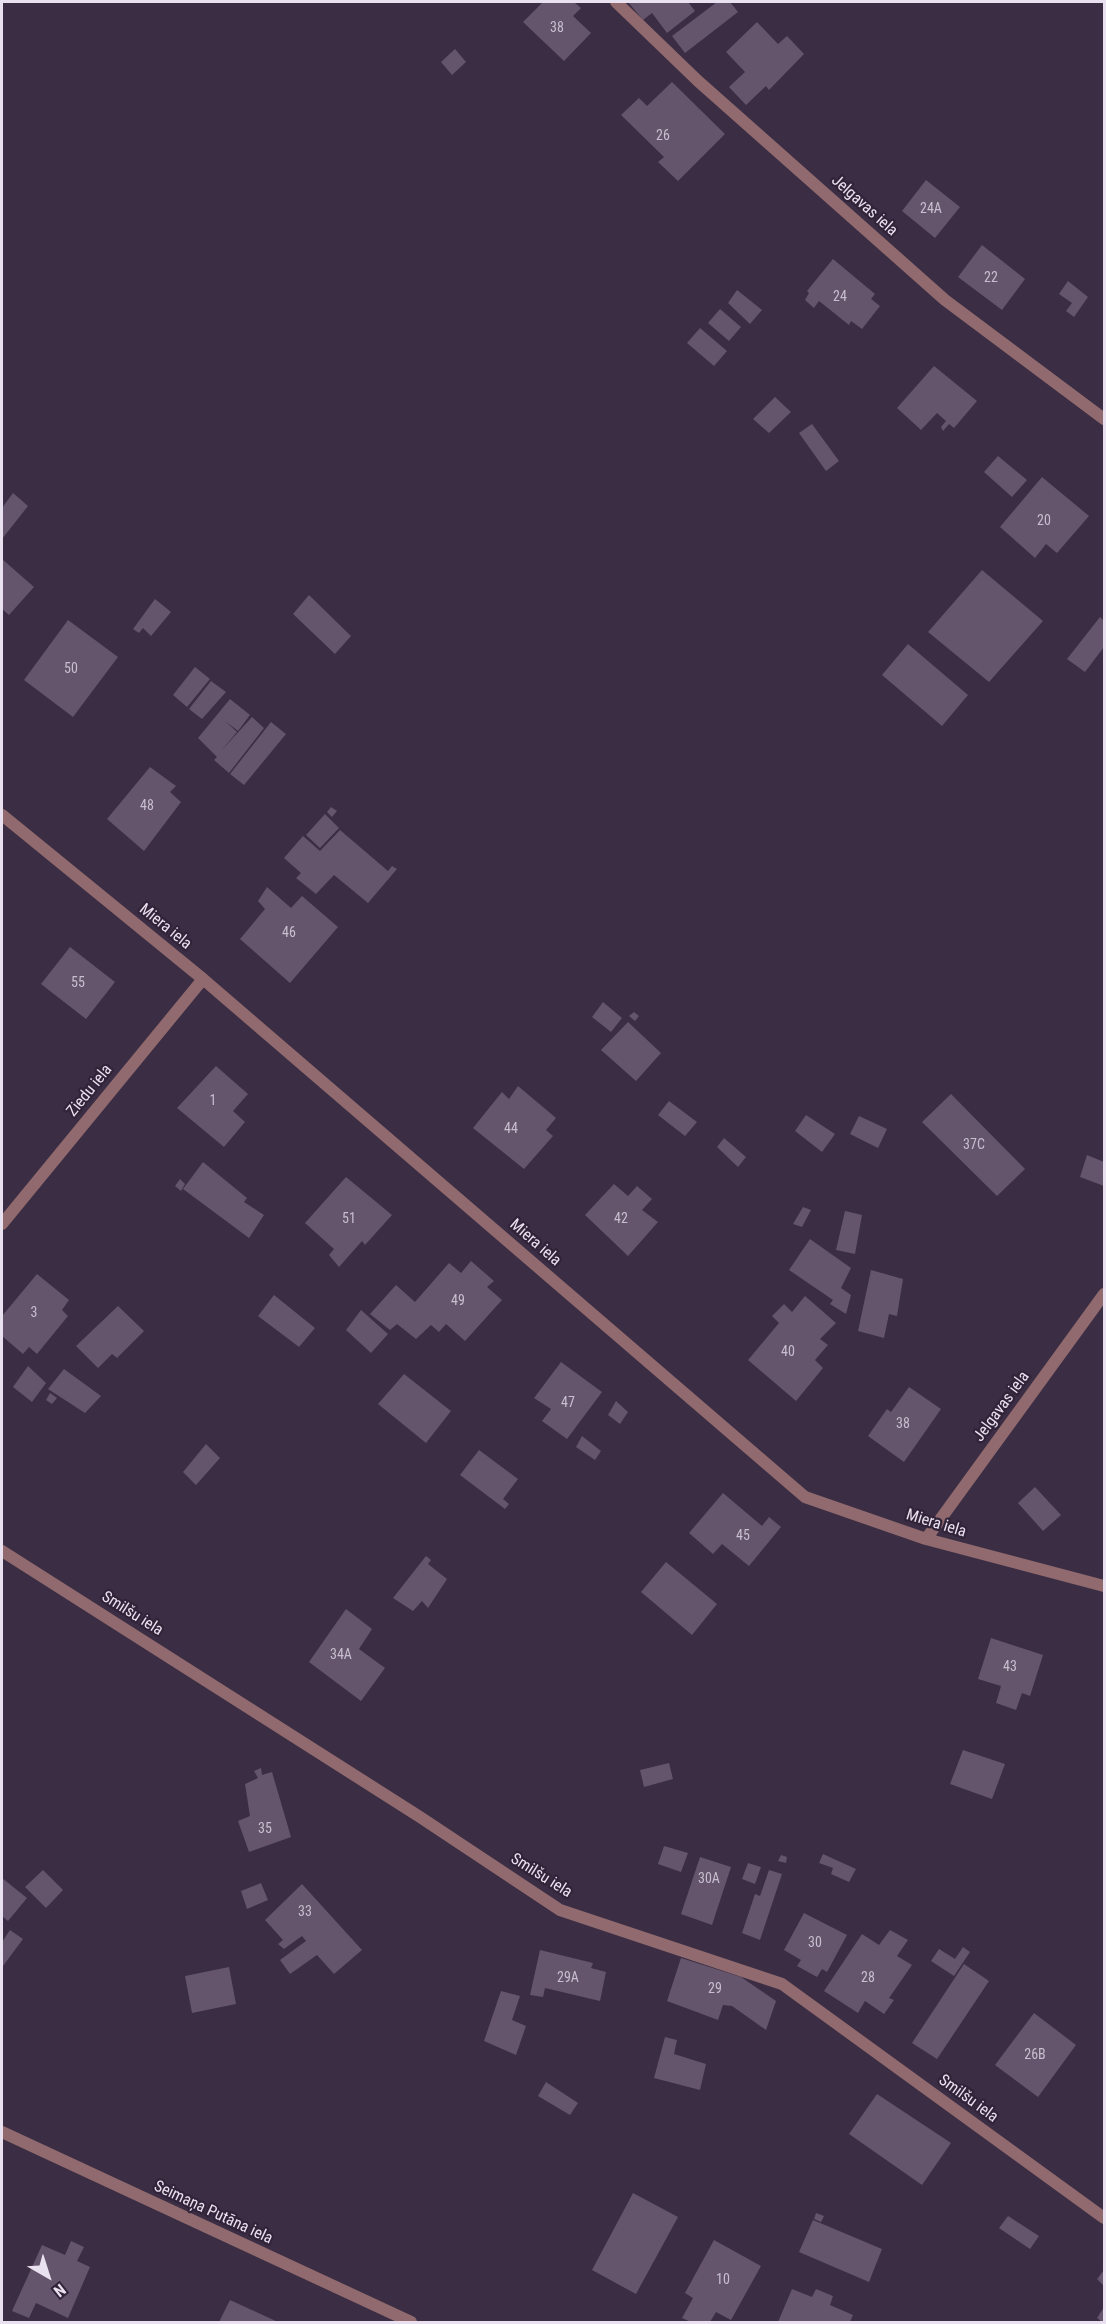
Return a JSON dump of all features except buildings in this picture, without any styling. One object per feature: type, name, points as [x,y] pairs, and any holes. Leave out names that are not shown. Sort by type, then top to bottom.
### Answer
[{"type":"street","name":"Jelgavas iela","points":[[616,2],[699,81],[945,300],[1104,419]]},
{"type":"street","name":"Miera iela","points":[[2,815],[203,979],[805,1497],[926,1539],[1104,1586]]},
{"type":"street","name":"Ziedu iela","points":[[2,1224],[203,979]]},
{"type":"street","name":"Jelgavas iela","points":[[926,1539],[1104,1294]]},
{"type":"street","name":"Smilšu iela","points":[[2,1551],[420,1817],[560,1910],[782,1984],[1104,2218]]},
{"type":"street","name":"Seimaņa Putāna iela","points":[[2,2133],[411,2322]]}]
